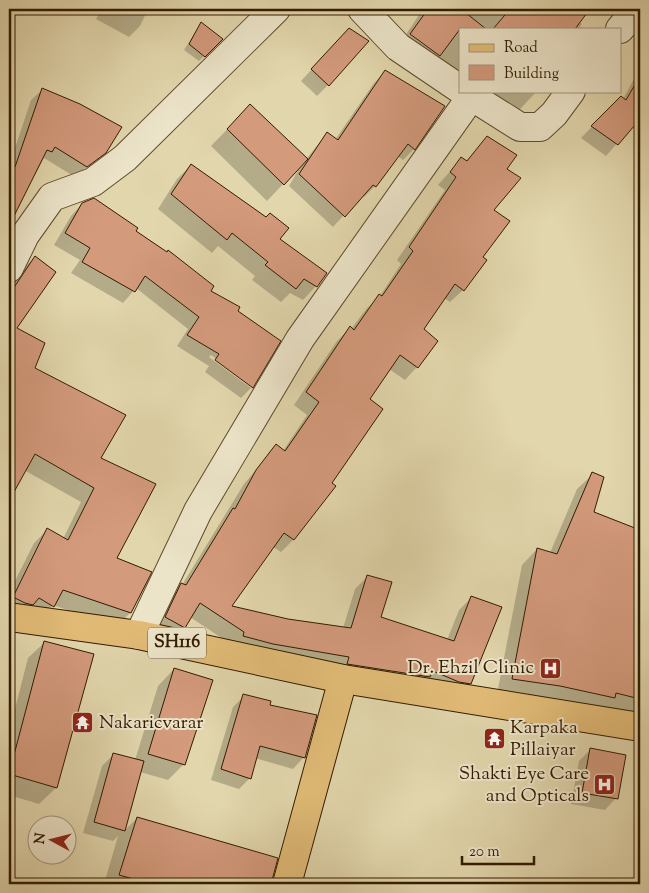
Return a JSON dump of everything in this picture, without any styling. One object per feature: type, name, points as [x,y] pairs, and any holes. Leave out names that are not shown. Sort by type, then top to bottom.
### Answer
[{"type":"main road","name":"SH116","points":[[9,618],[139,635],[343,679]]},
{"type":"main road","points":[[287,884],[343,679],[640,727]]},
{"type":"street","points":[[9,268],[25,235],[52,198],[93,182],[126,158],[276,9]]},
{"type":"street","points":[[362,9],[398,47],[459,88]]},
{"type":"street","points":[[621,28],[636,9]]},
{"type":"street","points":[[139,635],[198,512],[300,339],[465,92],[520,127],[540,127],[554,114],[570,92]]},
{"type":"building","points":[[428,9],[461,9],[485,28],[459,28],[440,56],[410,34]]},
{"type":"building","points":[[510,9],[590,9],[576,28],[494,28]]},
{"type":"building","points":[[201,22],[223,39],[205,57],[189,44]]},
{"type":"building","points":[[349,28],[369,41],[329,86],[311,69]]},
{"type":"building","points":[[385,70],[445,106],[415,150],[408,144],[376,187],[373,185],[345,217],[299,174],[327,132],[338,140]]},
{"type":"building","points":[[640,76],[640,119],[618,145],[591,126],[621,96],[626,100]]},
{"type":"building","points":[[42,88],[80,104],[122,127],[106,153],[87,167],[55,147],[52,152],[47,150],[9,226],[9,163],[15,167]]},
{"type":"building","points":[[250,104],[308,159],[284,185],[227,129]]},
{"type":"building","points":[[487,136],[517,155],[507,169],[521,178],[494,210],[510,221],[483,257],[487,260],[464,291],[455,284],[424,329],[438,341],[418,368],[400,355],[370,399],[383,409],[332,483],[336,486],[294,540],[284,533],[232,606],[288,619],[351,628],[367,575],[392,582],[381,617],[454,641],[471,596],[502,607],[471,684],[459,682],[433,671],[430,677],[347,664],[349,657],[273,644],[243,636],[244,632],[200,603],[185,628],[165,617],[181,583],[186,585],[233,508],[235,509],[256,470],[276,444],[285,451],[319,402],[306,392],[350,326],[354,330],[379,294],[382,296],[413,251],[409,247],[456,177],[450,172],[461,157],[467,161]]},
{"type":"building","points":[[191,164],[266,217],[270,213],[289,228],[280,239],[327,273],[317,287],[304,279],[296,289],[265,265],[268,262],[232,233],[227,240],[171,194]]},
{"type":"building","points":[[94,198],[138,228],[136,231],[167,252],[168,250],[214,286],[211,291],[240,307],[238,311],[281,341],[253,388],[215,360],[219,354],[187,335],[199,317],[145,276],[135,292],[82,262],[90,248],[65,233],[82,203]]},
{"type":"building","points":[[35,256],[56,272],[17,328],[45,343],[35,368],[126,415],[101,458],[156,484],[117,558],[152,572],[131,613],[63,590],[54,607],[39,598],[33,605],[13,597],[47,528],[68,540],[94,488],[35,454],[9,501],[9,295]]},
{"type":"building","points":[[592,472],[604,477],[594,512],[640,530],[640,699],[616,693],[615,698],[560,686],[512,679],[537,548],[557,554]]},
{"type":"building","points":[[44,641],[94,654],[57,788],[9,774]]},
{"type":"building","points":[[174,668],[213,680],[185,765],[148,754]]},
{"type":"building","points":[[243,694],[271,701],[270,705],[317,715],[305,758],[260,746],[251,779],[221,769]]},
{"type":"building","points":[[590,748],[626,755],[618,799],[582,793]]},
{"type":"building","points":[[113,753],[144,761],[125,831],[94,822]]},
{"type":"building","points":[[137,817],[278,858],[271,884],[151,884],[119,875]]},
{"type":"place","name":"Dr. Ehzil Clinic","points":[[550,668]]},
{"type":"place","name":"Nakaricvarar","points":[[83,723]]},
{"type":"place","name":"Karpaka Pillaiyar","points":[[494,739]]},
{"type":"place","name":"Shakti Eye Care and Opticals","points":[[605,785]]}]
